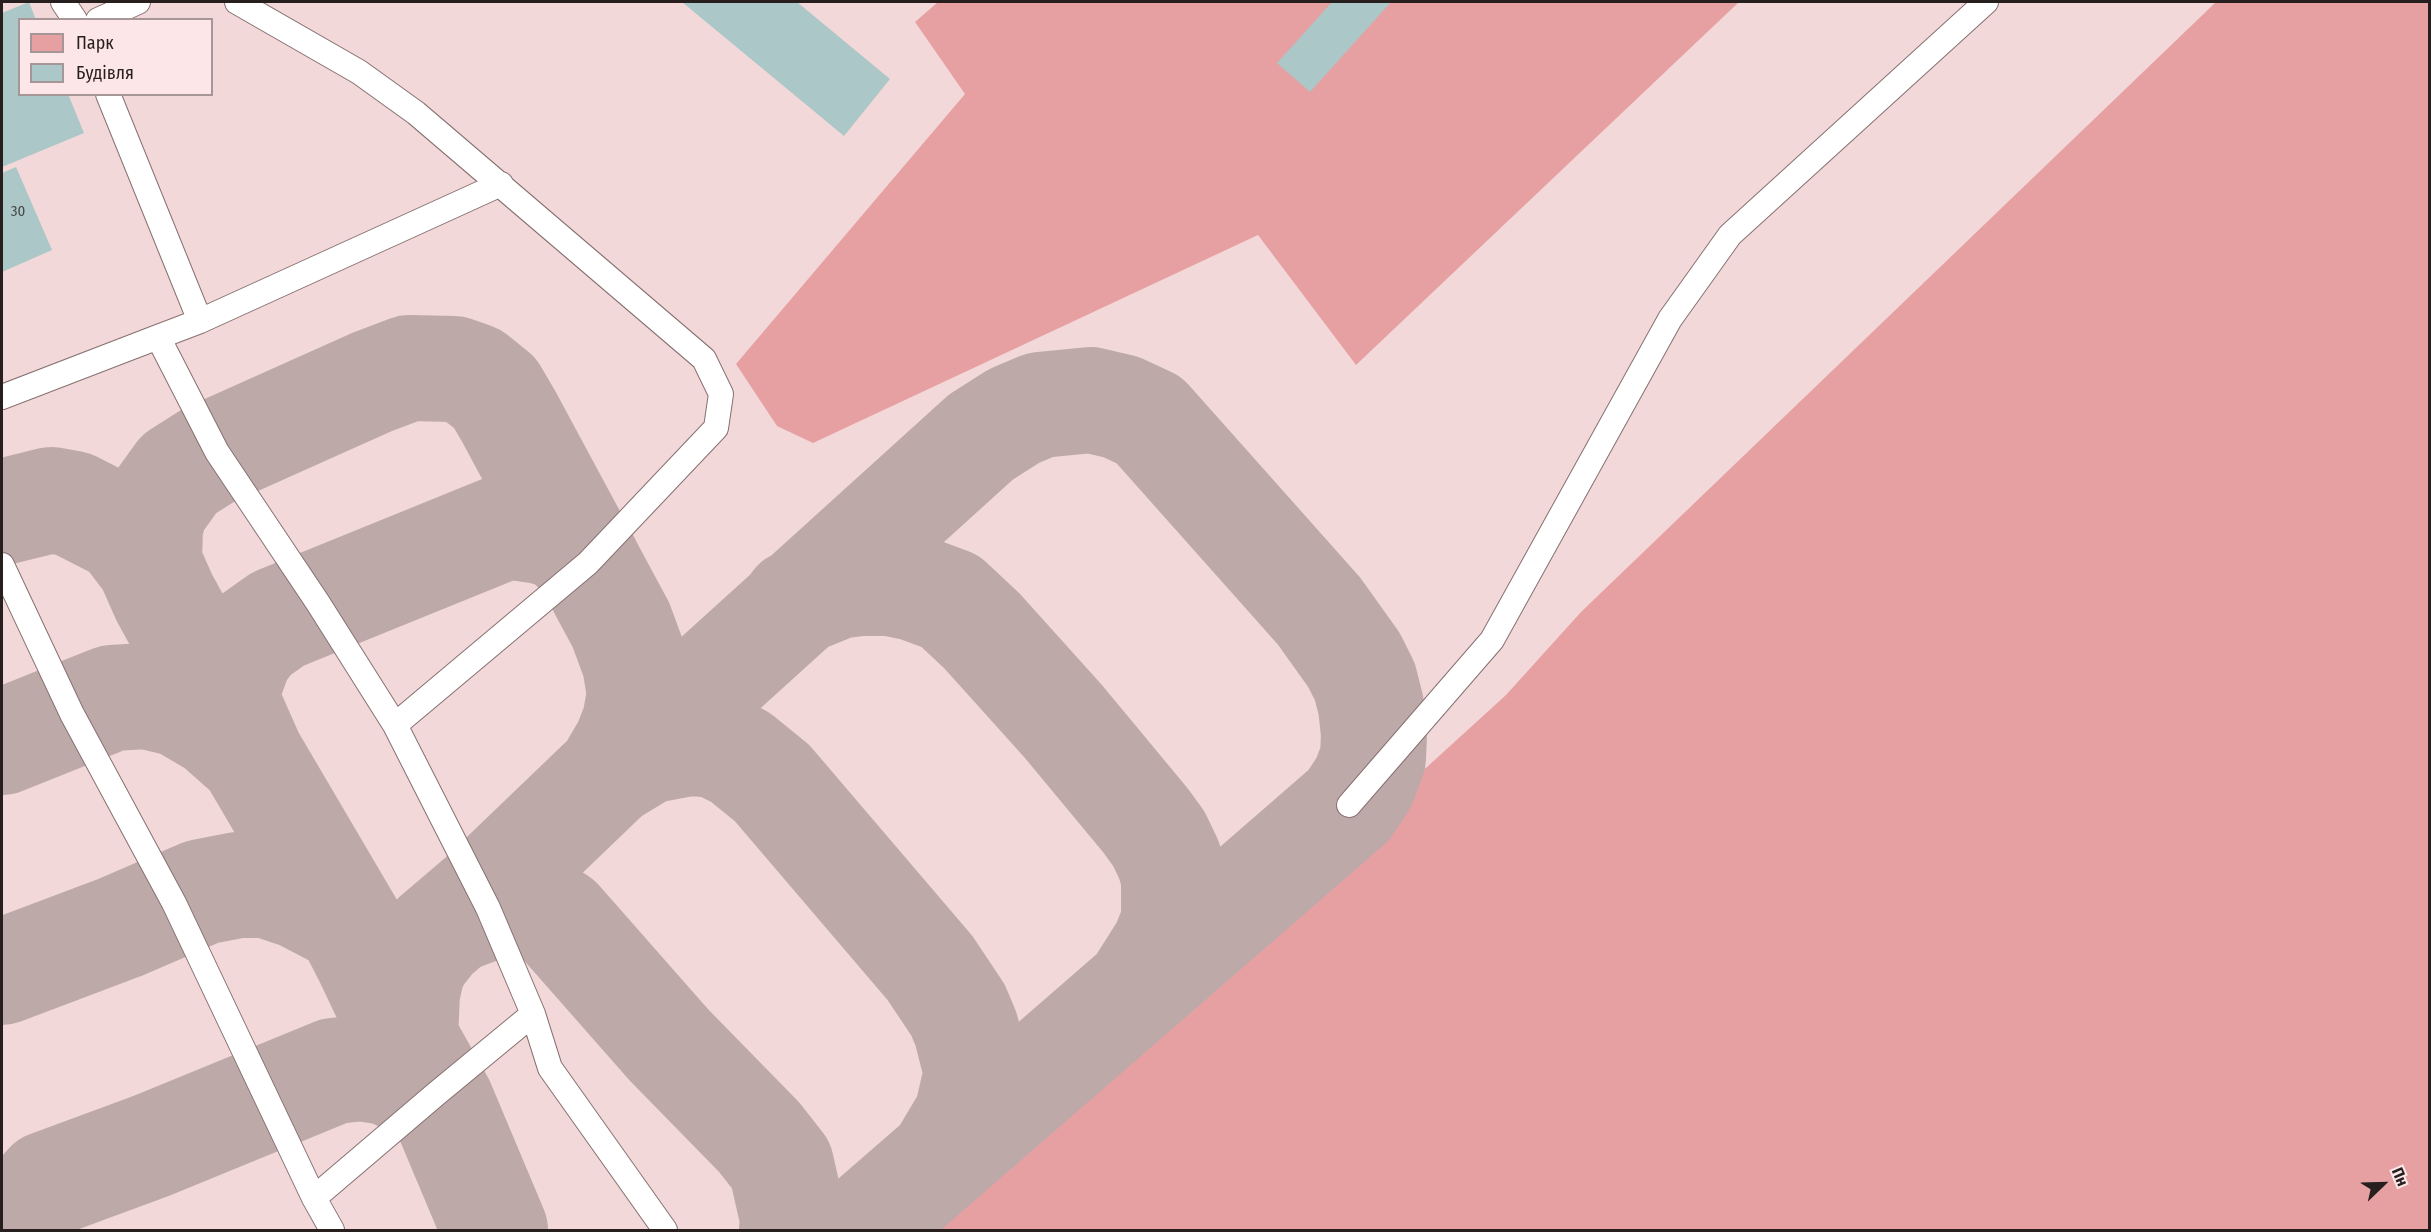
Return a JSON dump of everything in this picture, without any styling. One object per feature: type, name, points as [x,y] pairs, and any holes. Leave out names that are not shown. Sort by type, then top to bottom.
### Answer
[{"type":"lane","points":[[63,2],[74,18]]},
{"type":"lane","points":[[102,18],[138,2]]},
{"type":"lane","points":[[237,2],[359,72],[416,113],[704,359],[721,394],[716,428],[588,563],[395,725]]},
{"type":"lane","points":[[1349,805],[1492,640],[1670,319],[1730,235],[1986,2]]},
{"type":"lane","points":[[109,96],[200,321]]},
{"type":"lane","points":[[2,397],[200,321],[501,184]]},
{"type":"lane","points":[[158,337],[217,452],[318,603],[395,725],[488,908],[533,1014],[550,1068],[665,1230]]},
{"type":"lane","points":[[2,565],[72,714],[174,903],[314,1197],[332,1230]]},
{"type":"lane","points":[[314,1197],[533,1014]]},
{"type":"green space","points":[[938,2],[1739,2],[1356,365],[1258,235],[813,443],[777,426],[736,364],[965,94],[915,22]]},
{"type":"green space","points":[[2216,2],[2429,2],[2429,1230],[919,1230],[1506,695],[1581,612]]},
{"type":"building","points":[[29,2],[35,18],[18,18],[18,96],[69,96],[84,133],[2,167],[2,13]]},
{"type":"building","points":[[682,2],[797,2],[890,79],[844,136]]},
{"type":"building","points":[[1332,2],[1391,2],[1310,92],[1277,63]]},
{"type":"building","points":[[16,167],[52,250],[2,272],[2,173]]},
{"type":"taxiway","points":[[149,563],[150,526],[156,506],[179,474],[209,455],[372,382],[409,368],[454,369],[474,376],[495,393],[509,417],[621,625],[635,663],[640,694],[635,722],[626,745],[609,774]]},
{"type":"taxiway","points":[[405,1038],[407,993],[412,970],[419,956],[434,937],[482,896],[609,774],[981,437],[1014,416],[1040,405],[1091,400],[1121,407],[1149,420],[1319,611],[1354,660],[1365,682],[1371,706],[1374,734],[1373,758],[1364,782],[1349,805],[860,1230]]},
{"type":"taxiway","points":[[2,512],[51,500],[73,504],[124,530],[149,563],[164,597],[251,756],[348,921],[405,1038],[442,1104],[495,1230]]},
{"type":"taxiway","points":[[251,756],[228,704],[228,687],[240,654],[254,636],[278,619],[507,526],[555,535],[568,542],[588,563]]},
{"type":"taxiway","points":[[795,603],[837,586],[861,583],[891,583],[915,588],[950,601],[982,631],[1063,721],[1159,839],[1174,877],[1174,922],[1164,947],[1138,988]]},
{"type":"taxiway","points":[[2,742],[112,698],[146,696],[180,704],[216,725],[251,756]]},
{"type":"taxiway","points":[[609,774],[647,751],[689,743],[716,745],[740,757],[772,783],[930,968],[958,1010],[966,1029],[977,1072],[967,1116],[942,1158]]},
{"type":"taxiway","points":[[2,972],[121,927],[202,892],[238,885],[267,885],[300,896],[348,921]]},
{"type":"taxiway","points":[[454,920],[494,905],[510,902],[532,903],[559,920],[669,1045],[759,1137],[781,1165],[793,1218],[792,1230]]},
{"type":"taxiway","points":[[9,1230],[48,1184],[151,1146],[334,1071],[361,1068],[387,1072],[417,1085],[442,1104]]}]
